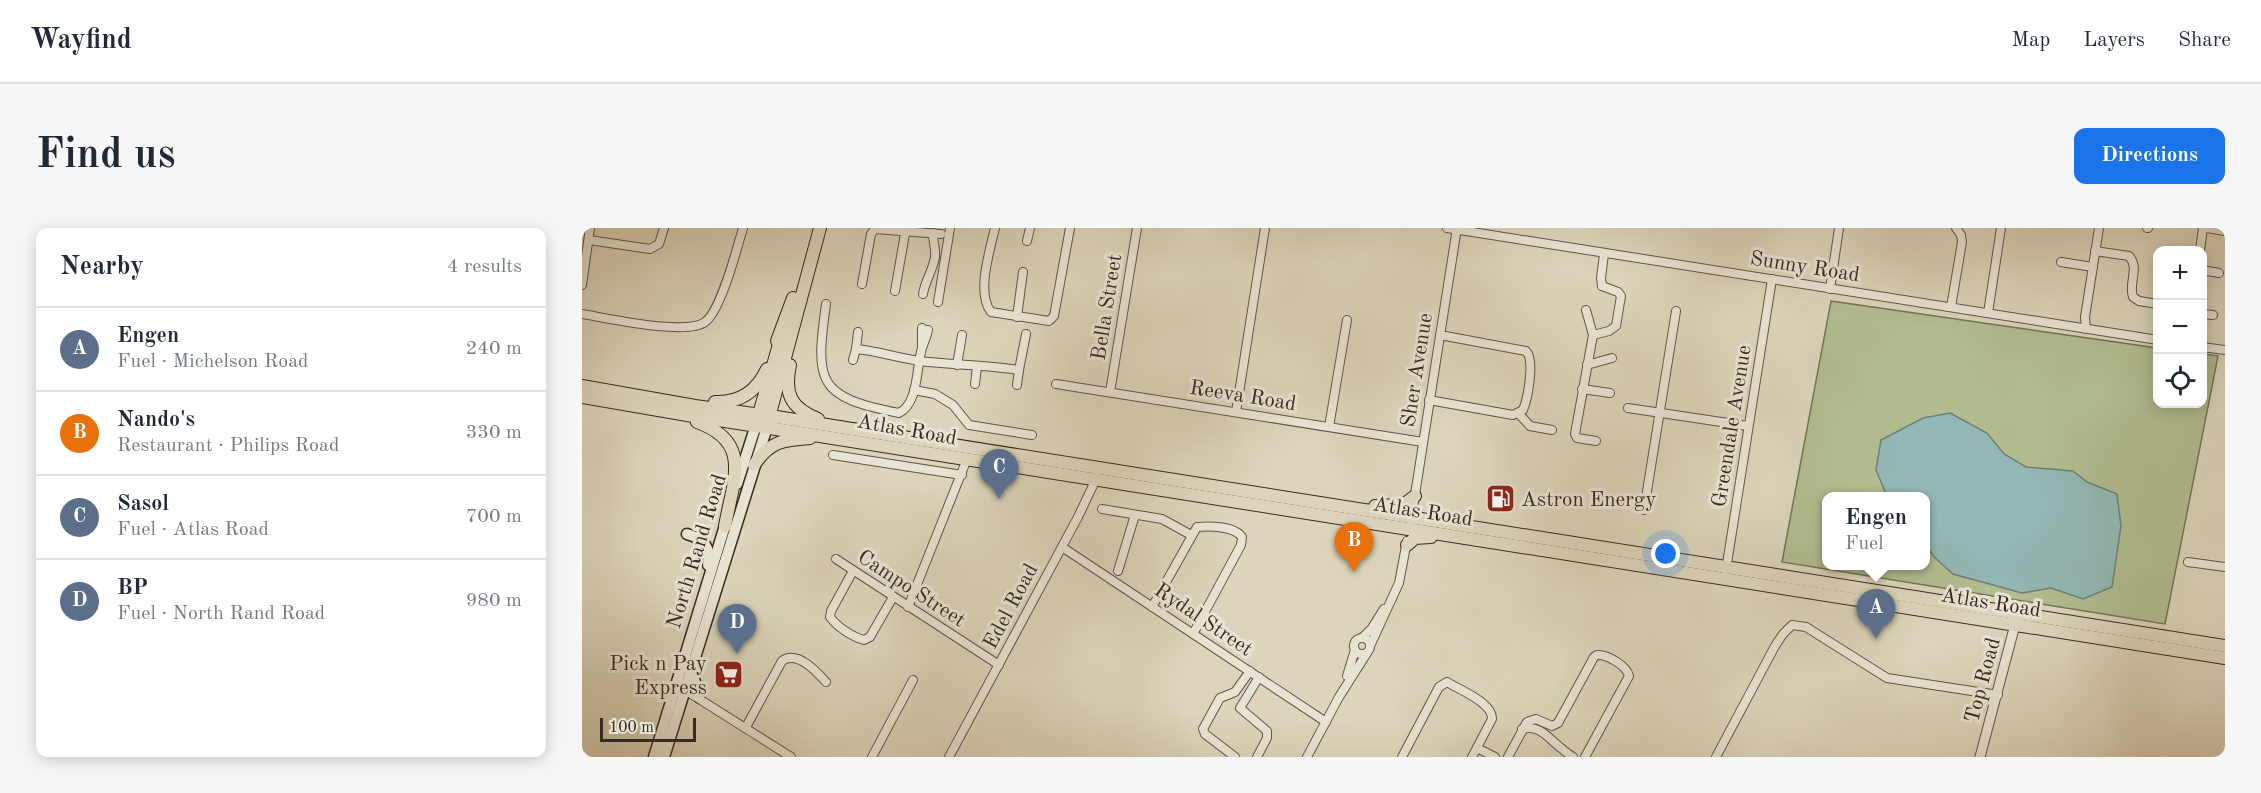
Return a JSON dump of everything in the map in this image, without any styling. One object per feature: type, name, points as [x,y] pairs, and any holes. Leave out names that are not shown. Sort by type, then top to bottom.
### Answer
[{"type":"main road","points":[[763,420],[794,296],[814,228]]},
{"type":"main road","points":[[763,420],[820,228]]},
{"type":"main road","points":[[803,287],[802,307],[788,375],[788,392],[799,409],[838,432]]},
{"type":"main road","points":[[582,397],[654,403],[727,402],[746,396],[764,376],[794,296]]},
{"type":"main road","points":[[582,386],[654,403],[713,428],[723,435],[730,445],[735,466],[725,526]]},
{"type":"main road","name":"Atlas Road","points":[[654,403],[2017,619],[2225,658]]},
{"type":"main road","name":"North Rand Road","points":[[664,757],[754,465],[763,420]]},
{"type":"main road","name":"North Rand Road","points":[[655,757],[700,603],[763,420]]},
{"type":"main road","points":[[754,465],[766,450],[779,442],[838,432]]},
{"type":"main road","name":"Atlas Road","points":[[838,432],[967,459],[1098,474],[1338,507],[1462,537],[1726,572]]},
{"type":"main road","points":[[1338,507],[1403,505],[1415,496]]},
{"type":"main road","points":[[687,534],[702,541],[708,549],[708,564],[700,603]]},
{"type":"main road","points":[[1407,545],[1419,537],[1462,537]]},
{"type":"main road","name":"Atlas Road","points":[[2017,619],[2225,645]]},
{"type":"main road","points":[[681,703],[698,697],[691,668]]},
{"type":"main road","points":[[655,757],[675,698],[679,692],[685,690]]},
{"type":"street","points":[[582,285],[590,228]]},
{"type":"street","points":[[589,240],[650,249],[658,244],[664,228]]},
{"type":"street","points":[[582,314],[668,326],[689,327],[704,323],[712,314],[723,290],[743,228]]},
{"type":"street","points":[[862,284],[873,231],[878,228],[906,229],[937,234],[932,269],[926,278],[923,294]]},
{"type":"street","points":[[938,302],[950,228]]},
{"type":"street","points":[[994,228],[984,283],[985,300],[991,312],[1049,321],[1053,319],[1070,228]]},
{"type":"street","points":[[1028,241],[1030,228]]},
{"type":"street","name":"Bella Street","points":[[1110,392],[1137,228]]},
{"type":"street","points":[[1236,412],[1265,228]]},
{"type":"street","name":"Sunny Road","points":[[1447,228],[2153,339]]},
{"type":"street","points":[[1830,289],[1839,228]]},
{"type":"street","points":[[1951,307],[1962,242],[1961,235],[1956,228]]},
{"type":"street","points":[[1988,313],[2001,228]]},
{"type":"street","points":[[2082,328],[2099,228]]},
{"type":"street","points":[[2201,246],[2205,228],[2225,231]]},
{"type":"street","points":[[895,291],[906,229]]},
{"type":"street","name":"Sher Avenue","points":[[1391,602],[1399,583],[1411,523],[1457,229]]},
{"type":"street","points":[[2095,251],[2129,256],[2134,263],[2131,290],[2133,297],[2139,301],[2153,303]]},
{"type":"street","points":[[1593,336],[1610,331],[1617,325],[1621,296],[1618,292],[1602,286],[1607,254]]},
{"type":"street","points":[[2061,262],[2093,267]]},
{"type":"street","points":[[2207,271],[2219,273]]},
{"type":"street","points":[[1017,317],[1023,272]]},
{"type":"street","name":"Greendale Avenue","points":[[1726,572],[1772,279]]},
{"type":"street","points":[[826,304],[821,346],[821,367],[826,383],[832,390],[871,408],[899,413],[907,405],[914,390],[925,329]]},
{"type":"street","points":[[1586,310],[1593,336],[1575,435],[1577,438],[1596,441]]},
{"type":"street","points":[[1644,510],[1676,311]]},
{"type":"street","points":[[2207,314],[2213,315]]},
{"type":"street","points":[[1329,427],[1347,320]]},
{"type":"street","points":[[853,360],[858,332]]},
{"type":"street","points":[[1017,385],[1026,334]]},
{"type":"street","points":[[957,365],[962,335]]},
{"type":"street","points":[[1429,400],[1513,415],[1523,410],[1526,402],[1532,361],[1528,352],[1440,335]]},
{"type":"street","points":[[2207,348],[2225,350]]},
{"type":"street","points":[[856,349],[881,351],[920,361],[977,367],[995,366],[1019,370]]},
{"type":"street","points":[[1587,365],[1612,358]]},
{"type":"street","points":[[975,384],[977,367]]},
{"type":"street","name":"Reeva Road","points":[[1056,384],[1423,442]]},
{"type":"street","points":[[1582,389],[1610,393]]},
{"type":"street","points":[[914,390],[935,394],[948,402],[957,408],[969,425],[1032,435]]},
{"type":"street","points":[[1628,408],[1748,426]]},
{"type":"street","points":[[1519,414],[1530,426],[1552,430]]},
{"type":"street","points":[[833,455],[962,475]]},
{"type":"street","points":[[908,607],[967,459]]},
{"type":"street","name":"Edel Road","points":[[949,757],[1062,547],[1098,474]]},
{"type":"street","points":[[1102,509],[1162,519],[1191,535]]},
{"type":"street","points":[[1118,571],[1135,515]]},
{"type":"street","points":[[1152,607],[1194,529],[1200,526],[1233,530],[1239,533],[1243,541],[1193,634]]},
{"type":"street","name":"Rydal Street","points":[[1062,547],[1326,722]]},
{"type":"street","name":"Campo Street","points":[[836,559],[999,665]]},
{"type":"street","points":[[2188,562],[2225,567]]},
{"type":"street","points":[[853,571],[830,617],[835,623],[858,638],[864,640],[870,637],[893,597]]},
{"type":"street","points":[[1339,697],[1352,664],[1354,643],[1362,638],[1391,602]]},
{"type":"street","points":[[1306,757],[1339,697],[1369,650],[1391,602]]},
{"type":"street","name":"Top Road","points":[[1980,757],[2017,619]]},
{"type":"street","points":[[1716,757],[1775,646],[1792,625],[1806,627],[1887,678],[1998,695]]},
{"type":"street","points":[[1362,638],[1368,641],[1369,650]]},
{"type":"street","points":[[1355,650],[1359,654],[1369,650]]},
{"type":"street","points":[[1508,757],[1522,729],[1533,719],[1556,725],[1594,657],[1603,655],[1625,669],[1629,676],[1585,757]]},
{"type":"street","points":[[746,727],[782,661],[786,658],[802,662],[817,671],[826,682]]},
{"type":"street","points":[[1235,757],[1205,734],[1203,729],[1220,699],[1234,692],[1250,671]]},
{"type":"street","points":[[1257,757],[1267,738],[1267,731],[1240,708],[1259,678]]},
{"type":"street","points":[[872,757],[913,680]]},
{"type":"street","points":[[1402,757],[1439,687],[1447,682],[1473,696],[1492,711],[1492,719],[1472,757]]},
{"type":"street","points":[[685,690],[746,727],[787,756]]},
{"type":"street","points":[[1522,729],[1531,728],[1548,735],[1561,749],[1574,757]]},
{"type":"street","points":[[1477,748],[1495,757]]},
{"type":"green space","points":[[1831,301],[2153,347],[2153,408],[2207,408],[2207,355],[2218,356],[2165,624],[1831,570],[1930,570],[1930,492],[1822,492],[1822,568],[1782,562]]},
{"type":"water","points":[[1950,413],[1987,433],[2004,454],[2026,467],[2073,471],[2087,482],[2117,494],[2121,526],[2112,587],[2083,599],[2051,588],[2022,593],[1953,574],[1930,551],[1930,492],[1885,492],[1876,470],[1881,440],[1923,418]]},
{"type":"place","name":"Sasol","points":[[999,499]]},
{"type":"place","name":"Astron Energy","points":[[1500,499]]},
{"type":"place","name":"Nando's","points":[[1354,572]]},
{"type":"place","name":"Engen","points":[[1876,639]]},
{"type":"place","name":"BP","points":[[737,654]]},
{"type":"place","name":"Pick n Pay Express","points":[[728,675]]}]
